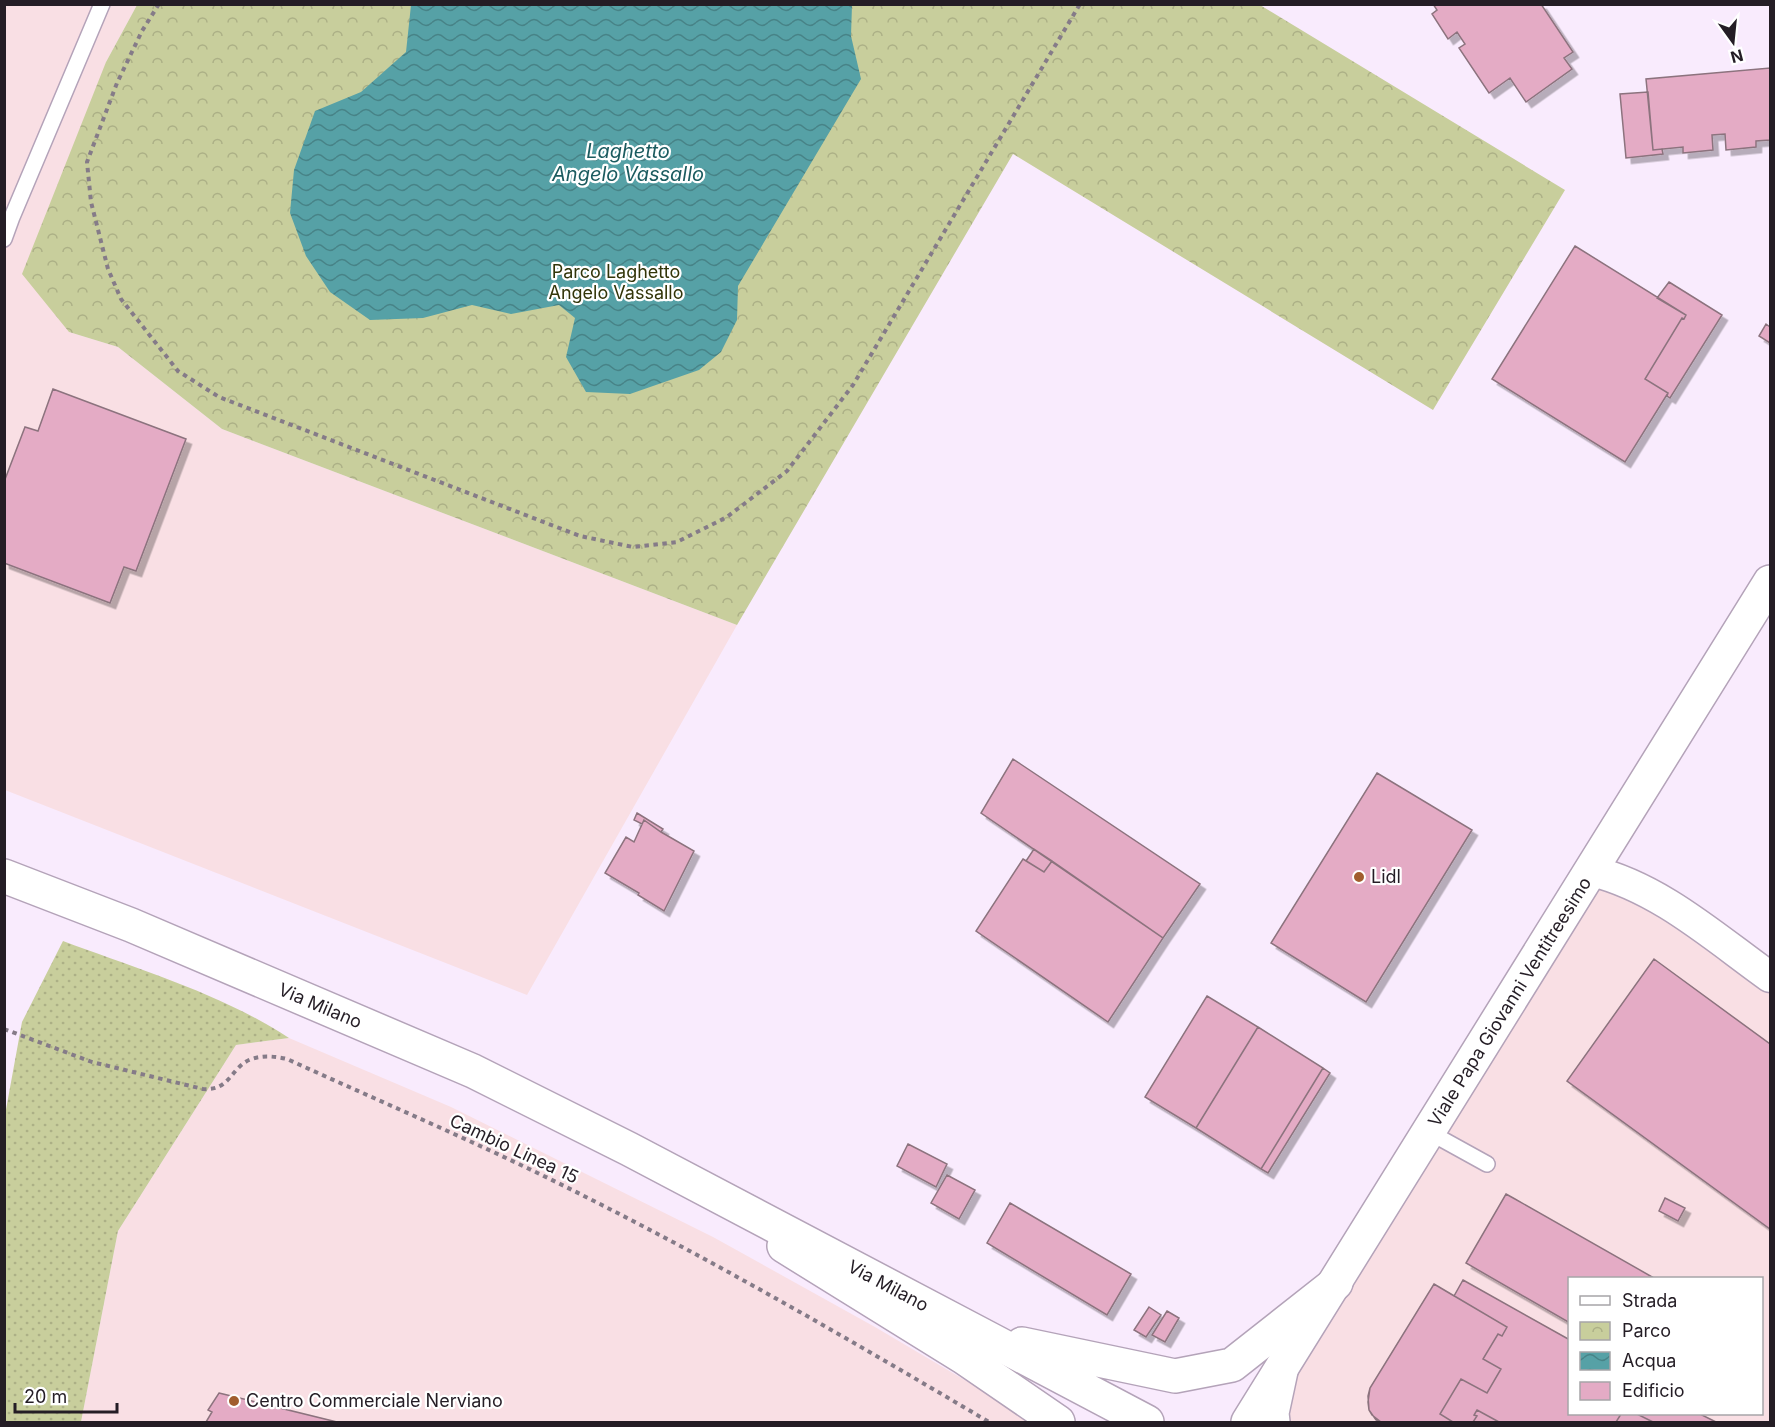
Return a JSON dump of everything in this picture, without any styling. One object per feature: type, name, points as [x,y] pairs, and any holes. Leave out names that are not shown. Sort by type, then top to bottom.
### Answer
[{"type":"main road","name":"Viale Papa Giovanni Ventitreesimo","points":[[1248,1422],[1770,582]]},
{"type":"main road","name":"Via Milano","points":[[4,876],[131,925],[473,1071],[630,1149],[1147,1422]]},
{"type":"main road","name":"Via Milano","points":[[630,1149],[963,1357],[1058,1422]]},
{"type":"main road","points":[[982,1336],[1175,1376],[1232,1365],[1336,1283]]},
{"type":"main road","points":[[1273,1422],[1272,1413],[1281,1371]]},
{"type":"street","points":[[1611,840],[1628,865],[1656,895]]},
{"type":"street","points":[[1592,871],[1617,877],[1656,895],[1770,977]]},
{"type":"lane","points":[[4,238],[102,4]]},
{"type":"lane","points":[[1430,1132],[1487,1164]]},
{"type":"path","points":[[159,4],[142,31],[117,83],[87,162],[91,202],[108,269],[121,299],[178,371],[219,397],[580,536],[633,548],[677,542],[727,517],[787,471],[853,385],[1080,4]]},
{"type":"path","name":"Cambio Linea 15","points":[[4,1029],[92,1062],[203,1089],[219,1087],[248,1061],[274,1056],[287,1059],[588,1198],[749,1283],[989,1422]]},
{"type":"shaded area","points":[[4,5],[137,5],[106,62],[69,332],[118,347],[222,429],[737,625],[527,995],[5,790]]},
{"type":"shaded area","points":[[1592,871],[1770,977],[1770,1422],[1248,1422]]},
{"type":"shaded area","points":[[289,1038],[451,1107],[713,1237],[875,1327],[1036,1422],[81,1422],[118,1231],[236,1045]]},
{"type":"green space","name":"Parco Laghetto Angelo Vassallo","points":[[137,5],[1260,5],[1565,190],[1433,410],[1013,154],[737,625],[222,429],[118,347],[69,332],[22,274],[106,62]]},
{"type":"green space","points":[[63,941],[208,995],[263,1022],[289,1038],[236,1045],[118,1231],[81,1422],[5,1422],[5,1115],[22,1022]]},
{"type":"water","name":"Laghetto Angelo Vassallo","points":[[411,5],[852,5],[851,36],[861,79],[738,286],[737,320],[721,352],[699,370],[630,394],[586,392],[566,357],[575,318],[559,305],[511,314],[472,305],[423,318],[370,320],[330,292],[306,256],[290,213],[294,170],[315,111],[361,92],[406,52]]},
{"type":"building","points":[[1433,4],[1541,4],[1573,52],[1564,58],[1572,69],[1526,102],[1510,78],[1489,93],[1459,48],[1465,44],[1457,32],[1448,39],[1432,14],[1437,10]]},
{"type":"building","points":[[1770,68],[1770,140],[1756,141],[1756,147],[1726,150],[1725,134],[1712,135],[1713,150],[1683,153],[1683,147],[1653,150],[1646,79]]},
{"type":"building","points":[[1648,92],[1653,150],[1662,149],[1663,154],[1626,158],[1620,94]]},
{"type":"building","points":[[1575,246],[1686,315],[1645,379],[1668,393],[1625,462],[1492,379]]},
{"type":"building","points":[[1669,282],[1722,315],[1670,398],[1667,396],[1668,393],[1645,379],[1686,315],[1657,298]]},
{"type":"building","points":[[1766,324],[1770,327],[1770,343],[1759,336]]},
{"type":"building","points":[[53,389],[186,439],[136,571],[124,567],[110,603],[4,563],[4,482],[25,427],[38,431]]},
{"type":"building","points":[[1013,759],[1200,884],[1163,938],[981,813]]},
{"type":"building","points":[[1377,773],[1472,830],[1366,1002],[1271,943]]},
{"type":"building","points":[[637,813],[663,829],[661,832],[644,820],[642,824],[634,820]]},
{"type":"building","points":[[644,820],[694,851],[664,911],[605,873],[626,837],[634,842]]},
{"type":"building","points":[[1034,849],[1052,861],[1044,872],[1026,861]]},
{"type":"building","points":[[1023,859],[1044,872],[1052,861],[1163,938],[1108,1022],[976,931]]},
{"type":"building","points":[[1654,959],[1770,1044],[1770,1229],[1567,1081]]},
{"type":"building","points":[[1207,996],[1258,1027],[1196,1128],[1145,1097]]},
{"type":"building","points":[[1258,1027],[1323,1068],[1261,1169],[1196,1128]]},
{"type":"building","points":[[1323,1068],[1330,1073],[1268,1173],[1261,1169]]},
{"type":"building","points":[[908,1144],[947,1164],[936,1187],[897,1166]]},
{"type":"building","points":[[947,1175],[975,1190],[959,1219],[931,1203]]},
{"type":"building","points":[[1506,1194],[1652,1277],[1568,1277],[1568,1322],[1466,1263]]},
{"type":"building","points":[[1665,1198],[1685,1208],[1678,1221],[1659,1211]]},
{"type":"building","points":[[1010,1203],[1131,1274],[1107,1315],[987,1243]]},
{"type":"building","points":[[1463,1280],[1568,1339],[1568,1415],[1702,1415],[1716,1422],[1381,1422],[1376,1420],[1369,1410],[1370,1388],[1434,1284],[1454,1296]]},
{"type":"building","points":[[1434,1284],[1507,1327],[1502,1336],[1498,1334],[1483,1359],[1501,1369],[1487,1393],[1461,1379],[1440,1414],[1453,1422],[1381,1422],[1369,1410],[1370,1388]]},
{"type":"building","points":[[1149,1307],[1161,1315],[1146,1337],[1134,1330]]},
{"type":"building","points":[[1167,1311],[1179,1318],[1165,1342],[1152,1335]]},
{"type":"building","name":"Centro Commerciale Nerviano","points":[[219,1393],[337,1422],[206,1422],[212,1412],[208,1410]]},
{"type":"building","points":[[1477,1410],[1499,1422],[1473,1422],[1477,1416],[1474,1415]]},
{"type":"building","points":[[1620,1415],[1639,1415],[1653,1422],[1616,1422]]},
{"type":"place","name":"Lidl","points":[[1359,877]]},
{"type":"place","name":"Centro Commerciale Nerviano","points":[[234,1401]]}]
